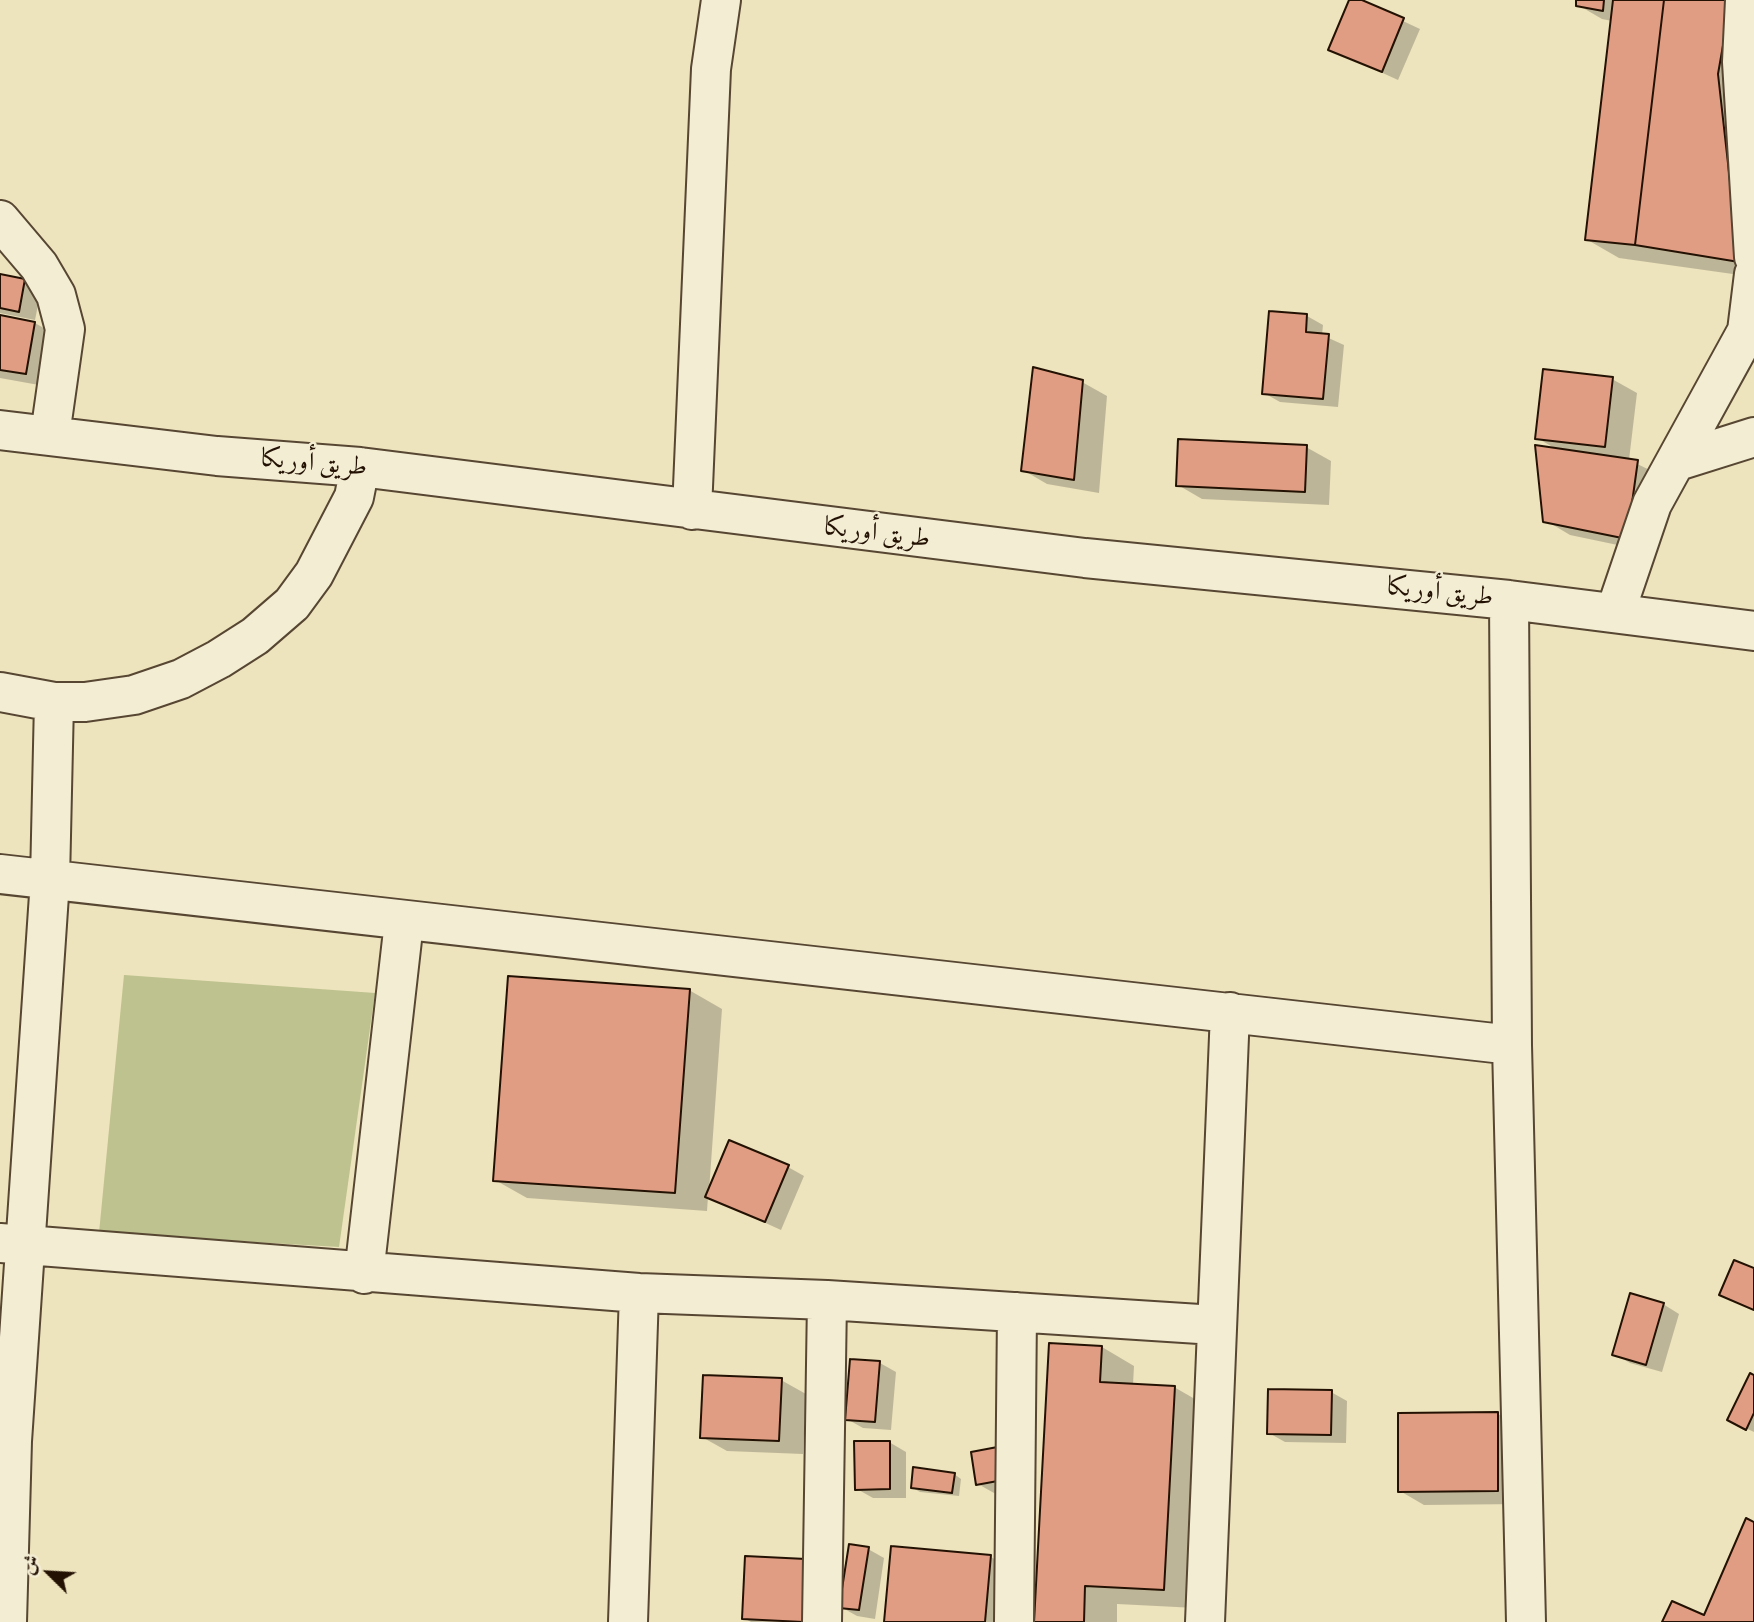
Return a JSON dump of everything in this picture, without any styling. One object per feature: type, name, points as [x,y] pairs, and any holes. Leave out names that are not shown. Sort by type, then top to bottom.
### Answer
[{"type":"street","points":[[692,510],[711,69],[721,0]]},
{"type":"street","points":[[1745,0],[1742,62],[1754,257]]},
{"type":"street","points":[[0,220],[39,266],[56,295],[65,329],[50,435]]},
{"type":"street","points":[[1615,613],[1652,504],[1747,331],[1754,274]]},
{"type":"street","name":"طريق أوريكا","points":[[0,430],[217,456],[360,467],[1085,558],[1508,600],[1754,631]]},
{"type":"street","points":[[1678,461],[1754,437]]},
{"type":"street","points":[[0,692],[54,702],[85,702],[134,695],[181,679],[255,636],[292,604],[314,574],[354,497],[360,467]]},
{"type":"street","points":[[1508,600],[1512,1045],[1526,1622]]},
{"type":"street","points":[[7,1622],[6,1441],[14,1243],[50,880],[54,702]]},
{"type":"street","points":[[0,874],[404,922],[1512,1045]]},
{"type":"street","points":[[364,1274],[404,922]]},
{"type":"street","points":[[1205,1622],[1215,1325],[1230,1012]]},
{"type":"street","points":[[14,1243],[364,1274],[639,1293],[827,1300],[1215,1325]]},
{"type":"street","points":[[628,1622],[639,1293]]},
{"type":"street","points":[[822,1622],[827,1300]]},
{"type":"street","points":[[1014,1622],[1017,1312]]},
{"type":"green space","points":[[124,975],[375,993],[339,1247],[99,1233]]},
{"type":"building","points":[[1349,0],[1362,0],[1404,18],[1382,72],[1328,50]]},
{"type":"building","points":[[1576,0],[1604,0],[1603,11],[1576,6]]},
{"type":"building","points":[[1613,0],[1664,0],[1635,245],[1585,240]]},
{"type":"building","points":[[1664,0],[1731,0],[1718,74],[1739,262],[1635,245]]},
{"type":"building","points":[[0,274],[25,279],[19,312],[0,308]]},
{"type":"building","points":[[1269,311],[1307,314],[1306,332],[1329,334],[1323,399],[1262,394]]},
{"type":"building","points":[[0,315],[35,322],[26,374],[0,370]]},
{"type":"building","points":[[1033,367],[1083,380],[1074,480],[1021,471]]},
{"type":"building","points":[[1543,369],[1613,377],[1605,447],[1535,439]]},
{"type":"building","points":[[1178,439],[1307,445],[1305,492],[1176,486]]},
{"type":"building","points":[[1535,445],[1638,460],[1627,539],[1543,522]]},
{"type":"building","points":[[508,976],[690,989],[675,1193],[493,1181]]},
{"type":"building","points":[[729,1140],[789,1165],[765,1222],[705,1197]]},
{"type":"building","points":[[1734,1260],[1754,1268],[1754,1310],[1719,1295]]},
{"type":"building","points":[[1630,1293],[1664,1303],[1646,1365],[1612,1355]]},
{"type":"building","points":[[1049,1343],[1102,1346],[1100,1382],[1175,1386],[1164,1590],[1085,1586],[1084,1622],[1034,1622]]},
{"type":"building","points":[[850,1359],[880,1361],[875,1422],[845,1420]]},
{"type":"building","points":[[1750,1373],[1754,1375],[1754,1413],[1746,1430],[1727,1420]]},
{"type":"building","points":[[703,1375],[782,1378],[779,1441],[700,1438]]},
{"type":"building","points":[[1268,1389],[1332,1390],[1331,1435],[1267,1434]]},
{"type":"building","points":[[1498,1412],[1498,1491],[1398,1492],[1398,1413]]},
{"type":"building","points":[[854,1441],[890,1441],[890,1489],[855,1490]]},
{"type":"building","points":[[1008,1445],[1014,1478],[976,1485],[971,1452]]},
{"type":"building","points":[[913,1467],[955,1473],[952,1493],[911,1488]]},
{"type":"building","points":[[1746,1518],[1754,1522],[1754,1622],[1662,1622],[1672,1601],[1704,1615]]},
{"type":"building","points":[[849,1544],[869,1547],[859,1610],[839,1608]]},
{"type":"building","points":[[891,1546],[991,1555],[985,1622],[884,1622]]},
{"type":"building","points":[[745,1556],[806,1559],[803,1622],[742,1619]]}]
